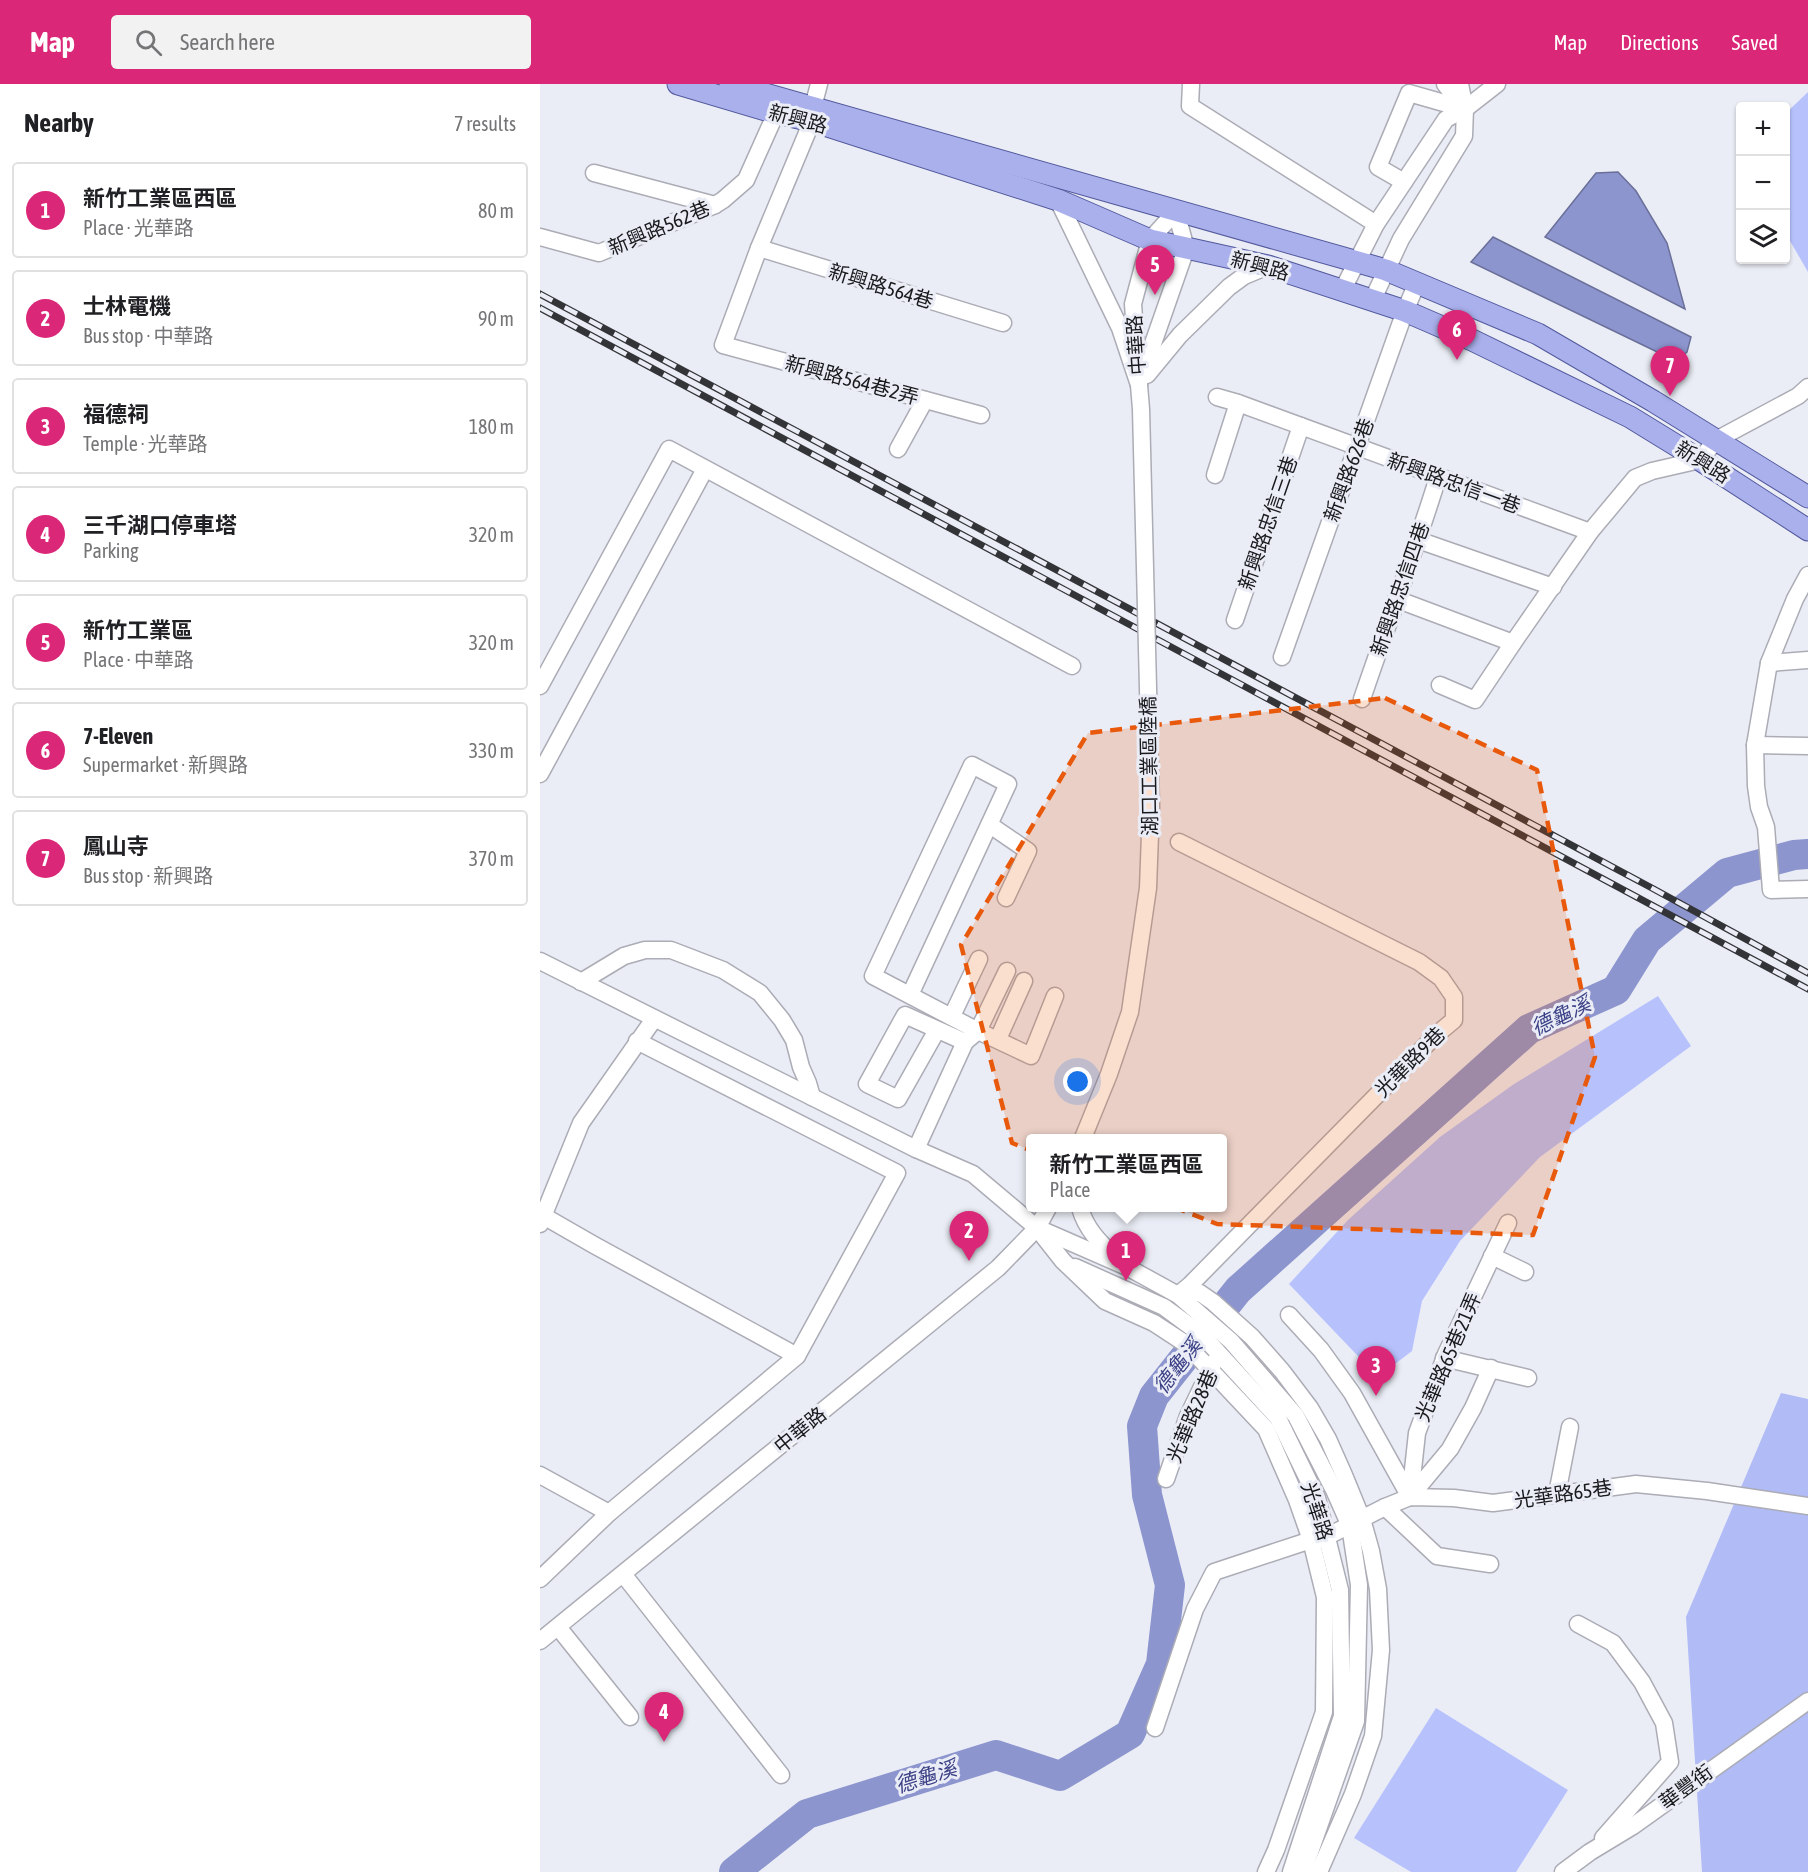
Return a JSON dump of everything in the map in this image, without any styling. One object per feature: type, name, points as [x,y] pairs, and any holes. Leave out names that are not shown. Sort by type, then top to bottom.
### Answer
[{"type":"main road","name":"新興路","points":[[678,84],[776,113],[812,114],[1357,260],[1386,270],[1538,334],[1808,497]]},
{"type":"main road","name":"新興路","points":[[730,84],[1058,200],[1150,240],[1268,266],[1406,311],[1472,340],[1630,417],[1808,530]]},
{"type":"street","points":[[759,248],[812,114],[819,84]]},
{"type":"street","points":[[1191,84],[1190,106],[1376,224]]},
{"type":"street","points":[[1445,84],[1465,110]]},
{"type":"street","points":[[1372,301],[1401,239],[1464,136],[1465,110],[1460,84]]},
{"type":"street","points":[[1342,291],[1376,224],[1446,119],[1465,110],[1497,84]]},
{"type":"street","points":[[1404,182],[1378,167],[1409,93],[1465,110]]},
{"type":"street","name":"新興路562巷","points":[[540,237],[599,253],[715,205],[746,180],[776,113]]},
{"type":"street","points":[[594,173],[715,205]]},
{"type":"street","points":[[1058,200],[1120,328],[1139,385]]},
{"type":"street","points":[[1176,211],[1186,249]]},
{"type":"street","name":"中華路","points":[[1139,385],[1133,304],[1150,240],[1176,211]]},
{"type":"street","name":"新興路564巷","points":[[759,248],[1003,323]]},
{"type":"street","name":"新興路564巷2弄","points":[[759,248],[723,345],[981,415]]},
{"type":"street","name":"中華路","points":[[1139,385],[1186,249]]},
{"type":"street","points":[[1139,385],[1180,335],[1229,287],[1244,276],[1268,266]]},
{"type":"street","name":"新興路626巷","points":[[1282,657],[1417,283]]},
{"type":"street","name":"湖口工業區陸橋","points":[[1085,1134],[1109,1074],[1130,1012],[1148,888],[1151,807],[1139,385]]},
{"type":"street","points":[[1440,685],[1475,700],[1590,532],[1635,478],[1652,471],[1700,460],[1716,440],[1798,396],[1808,387]]},
{"type":"street","name":"新興路忠信一巷","points":[[1217,397],[1590,532]]},
{"type":"street","points":[[898,449],[925,400]]},
{"type":"street","points":[[1215,475],[1238,403]]},
{"type":"street","name":"新興路忠信三巷","points":[[1236,620],[1301,426]]},
{"type":"street","points":[[540,686],[669,449],[1072,666]]},
{"type":"street","points":[[540,774],[705,470]]},
{"type":"street","name":"新興路忠信四巷","points":[[1362,699],[1438,477]]},
{"type":"street","points":[[1418,540],[1553,587]]},
{"type":"street","points":[[1808,575],[1795,599],[1769,663],[1755,745],[1756,786],[1759,807],[1766,827],[1770,890],[1808,889]]},
{"type":"street","points":[[1396,599],[1513,643]]},
{"type":"street","points":[[1769,663],[1808,660]]},
{"type":"street","points":[[1755,745],[1808,746]]},
{"type":"street","points":[[910,995],[1008,784],[972,765],[873,976],[978,1031],[1031,1056],[1055,996]]},
{"type":"street","points":[[990,825],[1028,851],[1006,898]]},
{"type":"street","name":"光華路9巷","points":[[1178,1295],[1436,1035],[1454,1020],[1455,997],[1441,978],[1419,962],[1179,842]]},
{"type":"street","points":[[581,982],[624,956],[645,950],[671,950],[723,970],[760,993],[782,1020],[795,1040],[801,1067],[812,1097]]},
{"type":"street","points":[[952,1016],[979,959]]},
{"type":"street","points":[[540,961],[916,1149],[973,1174],[1037,1228]]},
{"type":"street","points":[[916,1149],[965,1042],[978,1031],[1007,971]]},
{"type":"street","points":[[998,1039],[1024,981]]},
{"type":"street","points":[[937,1030],[898,1099],[867,1084],[904,1015],[965,1042]]},
{"type":"street","points":[[654,1019],[581,1123],[541,1218],[797,1356]]},
{"type":"street","points":[[540,1579],[609,1513],[797,1356],[897,1173],[638,1041]]},
{"type":"street","name":"中華路","points":[[540,1641],[998,1268],[1037,1228],[1046,1212]]},
{"type":"street","points":[[1082,1212],[1089,1230],[1127,1268]]},
{"type":"street","name":"光華路65巷21弄","points":[[1410,1497],[1417,1433],[1444,1358],[1508,1223]]},
{"type":"street","name":"光華路","points":[[1037,1228],[1063,1261],[1105,1301],[1154,1323],[1186,1344],[1266,1428],[1297,1500],[1319,1538],[1340,1590],[1342,1716],[1297,1868]]},
{"type":"street","name":"光華路","points":[[1037,1228],[1127,1268],[1178,1295],[1278,1418],[1317,1498],[1325,1597],[1324,1712],[1276,1850],[1266,1872]]},
{"type":"street","points":[[1492,1256],[1525,1272]]},
{"type":"street","name":"光華路","points":[[1063,1261],[1199,1323]]},
{"type":"street","name":"光華路","points":[[1178,1295],[1200,1293],[1214,1302],[1282,1371],[1310,1408],[1328,1439],[1378,1589],[1381,1650],[1373,1736],[1353,1794],[1319,1872]]},
{"type":"street","points":[[1289,1315],[1321,1350],[1352,1393],[1410,1497],[1450,1449],[1473,1408],[1491,1368]]},
{"type":"street","name":"光華路","points":[[1220,1346],[1296,1416],[1334,1490],[1356,1522],[1359,1585],[1356,1721],[1297,1868]]},
{"type":"street","name":"光華路28巷","points":[[1166,1479],[1188,1416],[1220,1346]]},
{"type":"street","points":[[1444,1358],[1528,1378]]},
{"type":"street","points":[[1557,1494],[1570,1427]]},
{"type":"street","points":[[540,1475],[609,1513]]},
{"type":"street","name":"光華路65巷","points":[[1155,1728],[1195,1609],[1214,1572],[1319,1538],[1410,1497],[1454,1498],[1493,1503],[1636,1484],[1707,1491],[1808,1506]]},
{"type":"street","points":[[1385,1507],[1437,1556],[1490,1564]]},
{"type":"street","points":[[623,1574],[781,1775]]},
{"type":"street","points":[[1578,1624],[1613,1643],[1642,1682],[1664,1723],[1670,1762],[1590,1852]]},
{"type":"street","points":[[558,1627],[630,1717]]},
{"type":"street","name":"華豐街","points":[[1563,1872],[1590,1852],[1633,1826],[1808,1701]]},
{"type":"street","points":[[1276,1850],[1297,1868]]},
{"type":"highlighted area","points":[[1385,698],[1537,770],[1595,1057],[1533,1235],[1217,1224],[1012,1143],[961,945],[1088,733]]},
{"type":"shaded area","points":[[1808,92],[1808,272],[1790,241],[1790,109]]},
{"type":"shaded area","points":[[1618,172],[1636,191],[1667,243],[1685,309],[1545,237],[1596,173]]},
{"type":"shaded area","points":[[1493,237],[1691,337],[1687,352],[1676,361],[1471,262]]},
{"type":"shaded area","points":[[1658,996],[1691,1046],[1540,1157],[1460,1241],[1422,1301],[1412,1351],[1378,1377],[1289,1284],[1348,1220],[1440,1137],[1514,1084]]},
{"type":"shaded area","points":[[1781,1393],[1808,1399],[1808,1872],[1702,1872],[1686,1617]]},
{"type":"shaded area","points":[[1436,1708],[1568,1790],[1516,1872],[1411,1872],[1354,1838]]},
{"type":"waterway","name":"德龜溪","points":[[734,1872],[807,1814],[996,1755],[1060,1776],[1130,1734],[1161,1664],[1170,1585],[1147,1495],[1142,1426],[1154,1396],[1238,1290],[1529,1029],[1616,990],[1647,940],[1727,873],[1794,855],[1808,854]]},
{"type":"railway","points":[[540,294],[1808,973]]},
{"type":"railway","points":[[540,308],[1808,989]]},
{"type":"place","name":"新竹工業區","points":[[1155,295]]},
{"type":"place","name":"7-Eleven","points":[[1457,360]]},
{"type":"place","name":"鳳山寺","points":[[1670,396]]},
{"type":"place","name":"士林電機","points":[[969,1261]]},
{"type":"place","name":"新竹工業區西區","points":[[1126,1281]]},
{"type":"place","name":"福德祠","points":[[1376,1396]]},
{"type":"place","name":"三千湖口停車塔","points":[[664,1742]]}]
